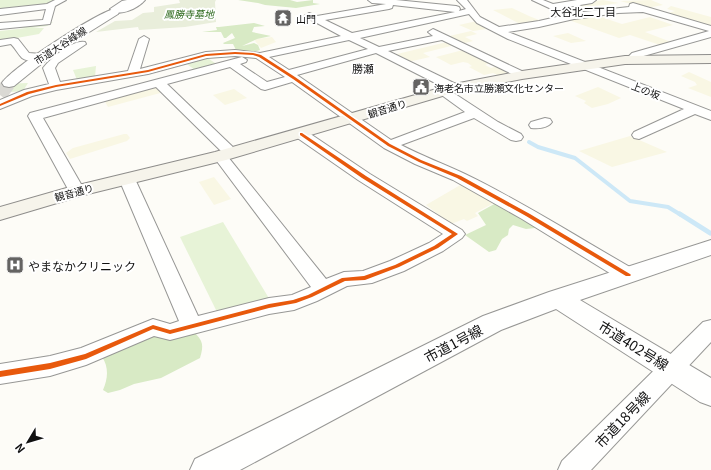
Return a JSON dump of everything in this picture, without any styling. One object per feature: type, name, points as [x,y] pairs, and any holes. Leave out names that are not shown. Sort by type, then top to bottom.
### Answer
[{"type":"main road","name":"観音通り","points":[[0,214],[77,191],[226,155],[448,90],[522,75],[631,59],[711,59]]},
{"type":"street","points":[[0,12],[49,9],[62,0]]},
{"type":"street","points":[[119,11],[114,10],[125,3],[141,0]]},
{"type":"street","points":[[372,0],[392,1],[471,11]]},
{"type":"street","name":"上の坂","points":[[462,0],[468,3],[471,7],[471,11],[480,21],[499,30],[582,66],[711,116]]},
{"type":"street","points":[[536,0],[574,16]]},
{"type":"street","points":[[552,7],[592,0]]},
{"type":"street","points":[[614,0],[711,29]]},
{"type":"street","points":[[403,3],[313,17],[377,50],[448,90],[475,113],[493,125],[516,137]]},
{"type":"street","points":[[0,26],[47,22],[49,9]]},
{"type":"street","points":[[499,30],[540,24],[574,16],[618,10],[645,9]]},
{"type":"street","name":"市道大谷峰線","points":[[9,83],[40,57],[71,37],[119,11]]},
{"type":"street","points":[[77,191],[35,116],[259,56],[471,11]]},
{"type":"street","points":[[414,23],[522,75]]},
{"type":"street","points":[[631,59],[636,55],[711,34]]},
{"type":"street","points":[[232,63],[266,86],[291,76],[377,50],[443,37]]},
{"type":"street","points":[[133,73],[144,39]]},
{"type":"street","points":[[0,43],[14,40],[26,56],[40,57]]},
{"type":"street","points":[[30,65],[50,66],[82,44]]},
{"type":"street","points":[[200,45],[201,52],[206,55]]},
{"type":"street","points":[[0,104],[28,93],[56,86],[148,71],[206,55],[245,52],[259,56],[291,76],[389,145],[420,161],[459,177],[528,214],[628,275]]},
{"type":"street","points":[[50,66],[49,68],[56,86]]},
{"type":"street","points":[[160,83],[226,155],[324,289]]},
{"type":"street","points":[[0,94],[16,92],[28,93]]},
{"type":"street","points":[[640,132],[695,109]]},
{"type":"street","points":[[389,145],[475,113]]},
{"type":"street","points":[[0,374],[50,366],[86,356],[153,327],[170,332],[269,306],[294,302],[310,296],[344,279],[365,278],[397,266],[436,247],[456,234],[364,177],[301,134]]},
{"type":"street","points":[[127,179],[192,326]]},
{"type":"street","name":"市道1号線","points":[[207,470],[492,323],[558,298],[711,247]]},
{"type":"street","name":"市道402号線","points":[[558,298],[711,393]]},
{"type":"street","name":"市道18号線","points":[[572,470],[711,328]]},
{"type":"shaded area","points":[[603,0],[619,3],[582,8],[573,4]]},
{"type":"shaded area","points":[[651,0],[663,5],[647,8],[620,1]]},
{"type":"shaded area","points":[[671,6],[711,17],[711,28],[666,14],[675,11],[667,9]]},
{"type":"shaded area","points":[[512,8],[544,22],[524,26],[493,10]]},
{"type":"shaded area","points":[[595,15],[622,24],[650,17],[673,25],[645,32],[671,42],[660,45],[630,35],[619,38],[566,19]]},
{"type":"shaded area","points":[[477,21],[493,28],[473,31],[459,25]]},
{"type":"shaded area","points":[[471,31],[477,34],[465,37],[473,41],[461,44],[445,37]]},
{"type":"shaded area","points":[[568,33],[586,41],[571,43],[553,36]]},
{"type":"shaded area","points":[[272,37],[276,42],[261,48],[255,41],[256,39]]},
{"type":"shaded area","points":[[447,42],[455,45],[423,53],[430,57],[408,62],[393,55]]},
{"type":"shaded area","points":[[463,50],[490,63],[485,65],[491,68],[497,66],[510,74],[500,76],[493,73],[484,75],[469,67],[472,66],[468,63],[463,62],[451,65],[436,57]]},
{"type":"shaded area","points":[[689,72],[711,82],[711,97],[688,88],[697,85],[695,82],[681,76]]},
{"type":"shaded area","points":[[156,85],[164,92],[108,107],[104,100]]},
{"type":"shaded area","points":[[598,87],[621,98],[608,104],[592,108],[584,103],[586,101],[575,96]]},
{"type":"shaded area","points":[[234,89],[247,98],[225,105],[213,95]]},
{"type":"shaded area","points":[[127,134],[130,138],[127,141],[70,159],[66,153],[73,148]]},
{"type":"shaded area","points":[[630,136],[667,152],[612,167],[579,151]]},
{"type":"shaded area","points":[[214,177],[231,199],[214,205],[199,182]]},
{"type":"shaded area","points":[[462,184],[494,203],[475,213],[478,216],[467,221],[464,219],[451,224],[426,205]]},
{"type":"green space","points":[[0,0],[58,0],[49,4],[0,11]]},
{"type":"green space","name":"鳳勝寺墓地","points":[[179,0],[216,0],[216,22],[185,27],[139,30],[138,27],[96,32],[115,21],[132,20],[143,13],[154,12],[154,7],[180,3]]},
{"type":"green space","points":[[238,0],[290,0],[297,2],[313,0],[313,3],[320,4],[296,8],[265,5]]},
{"type":"green space","points":[[53,22],[47,26],[32,28],[44,28],[39,34],[0,41],[0,31],[27,28],[0,27]]},
{"type":"green space","points":[[254,23],[265,26],[254,27],[252,32],[271,36],[257,39],[242,46],[254,43],[258,45],[260,50],[257,51],[237,52],[233,44],[224,44],[223,43],[235,38],[232,33],[224,38],[221,32],[202,32],[217,30],[216,27]]},
{"type":"green space","points":[[206,57],[218,65],[195,70],[184,62]]},
{"type":"green space","points":[[96,66],[95,77],[77,80],[73,70]]},
{"type":"green space","points":[[28,83],[23,91],[0,93],[0,84]]},
{"type":"green space","points":[[496,203],[537,225],[535,228],[526,229],[513,225],[509,229],[508,235],[502,239],[496,250],[489,252],[465,235],[486,225],[478,213]]},
{"type":"green space","points":[[223,222],[270,300],[217,312],[180,237]]},
{"type":"green space","points":[[151,331],[194,332],[202,344],[200,358],[161,378],[134,384],[108,393],[103,390],[106,382],[107,369],[102,357]]},
{"type":"waterway","points":[[529,142],[538,147],[575,158],[630,201],[668,207],[681,215]]},
{"type":"waterway","points":[[680,214],[710,233]]},
{"type":"tunnel","points":[[0,95],[9,83]]},
{"type":"cycle path","points":[[0,105],[28,93],[56,86],[148,71],[206,55],[235,53],[253,54],[260,56],[294,78],[389,145],[420,161],[459,177],[528,215],[628,275]]},
{"type":"cycle path","points":[[0,374],[50,366],[86,356],[153,327],[170,332],[269,306],[294,302],[310,296],[344,279],[365,278],[397,266],[436,247],[456,234],[364,177],[301,134]]},
{"type":"place","name":"山門","points":[[283,18]]},
{"type":"place","name":"海老名市立勝瀬文化センター","points":[[421,87]]},
{"type":"place","name":"やまなかクリニック","points":[[15,265]]},
{"type":"district","name":"大谷北二丁目","points":[[583,11]]},
{"type":"district","name":"勝瀬","points":[[363,68]]}]
